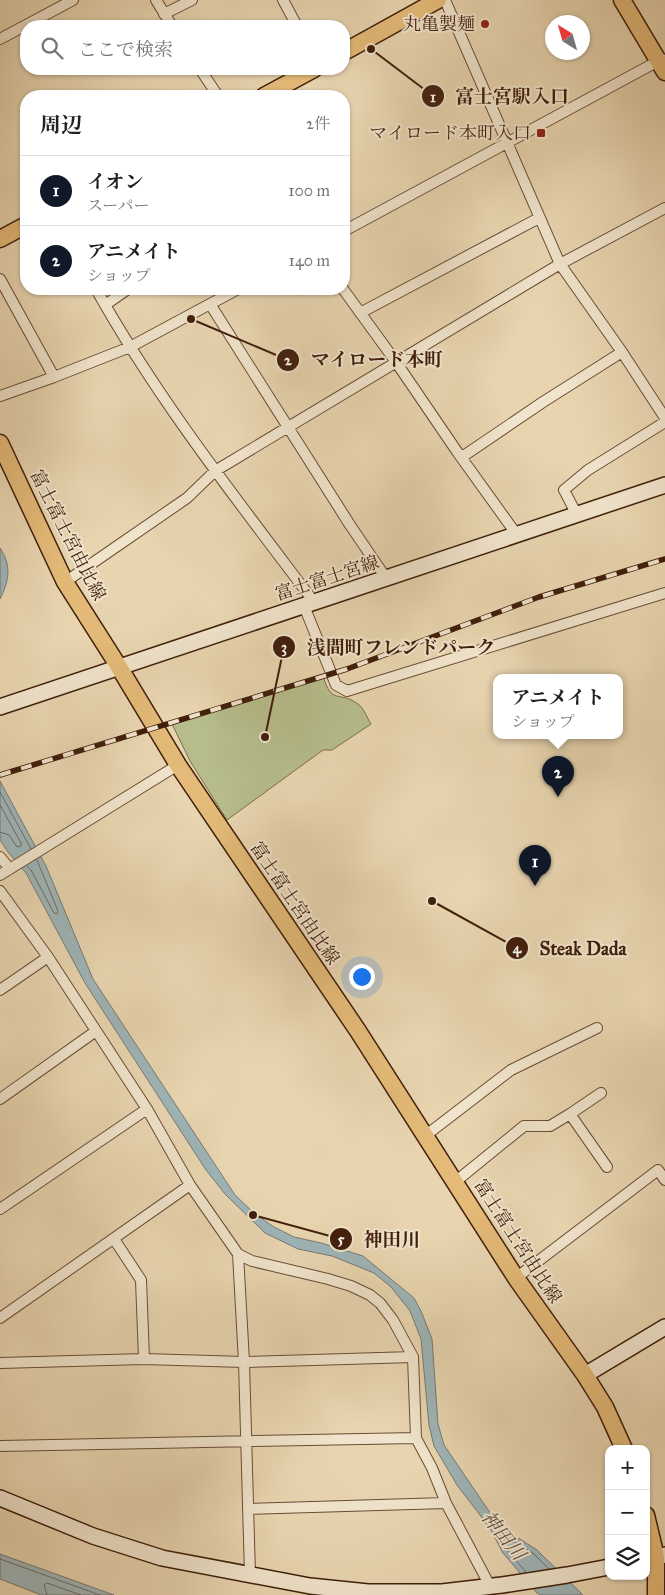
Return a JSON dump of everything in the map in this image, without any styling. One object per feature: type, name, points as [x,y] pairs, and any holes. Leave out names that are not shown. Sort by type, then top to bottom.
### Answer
[{"type":"main road","points":[[350,49],[438,0]]},
{"type":"main road","points":[[622,0],[663,63]]},
{"type":"main road","points":[[275,90],[303,75]]},
{"type":"main road","points":[[1,237],[20,228]]},
{"type":"main road","name":"富士富士宮由比線","points":[[0,443],[65,582],[178,765],[358,1031],[516,1278],[585,1375],[605,1407],[622,1445]]},
{"type":"main road","points":[[650,1532],[656,1557],[659,1594]]},
{"type":"street","points":[[34,20],[62,3],[73,0]]},
{"type":"street","points":[[156,0],[168,20]]},
{"type":"street","points":[[164,14],[192,0]]},
{"type":"street","points":[[283,0],[294,20]]},
{"type":"street","points":[[445,0],[560,264],[622,352],[665,418]]},
{"type":"street","points":[[0,40],[20,28]]},
{"type":"street","points":[[350,228],[507,143],[663,63]]},
{"type":"street","points":[[204,75],[214,90]]},
{"type":"street","points":[[65,582],[187,498],[215,471],[560,264],[665,208]]},
{"type":"street","points":[[360,313],[539,218]]},
{"type":"street","points":[[0,280],[54,377]]},
{"type":"street","points":[[99,295],[130,347],[309,604],[336,685],[347,691],[665,593]]},
{"type":"street","points":[[105,305],[119,295]]},
{"type":"street","points":[[0,396],[130,347],[227,295]]},
{"type":"street","points":[[347,295],[517,534]]},
{"type":"street","points":[[210,304],[350,525],[386,578]]},
{"type":"street","points":[[462,457],[543,402],[622,352]]},
{"type":"street","points":[[577,515],[564,490],[588,470],[665,422]]},
{"type":"street","name":"富士富士宮線","points":[[0,707],[665,485]]},
{"type":"street","points":[[0,875],[178,765]]},
{"type":"street","points":[[0,857],[14,867]]},
{"type":"street","points":[[0,891],[48,957],[147,1109],[190,1185],[238,1254],[252,1261],[344,1284],[370,1295],[380,1303],[393,1320],[413,1357],[416,1438],[432,1468],[446,1502],[496,1586]]},
{"type":"street","points":[[0,990],[48,957]]},
{"type":"street","points":[[426,1136],[511,1070],[597,1028]]},
{"type":"street","points":[[0,1098],[96,1031]]},
{"type":"street","points":[[455,1182],[524,1126],[550,1126],[601,1093]]},
{"type":"street","points":[[0,1209],[147,1109]]},
{"type":"street","points":[[570,1114],[607,1167]]},
{"type":"street","points":[[516,1278],[658,1170],[665,1180]]},
{"type":"street","points":[[0,1318],[190,1185]]},
{"type":"street","points":[[114,1239],[141,1280],[144,1359]]},
{"type":"street","points":[[238,1254],[244,1362],[250,1575]]},
{"type":"street","points":[[585,1375],[665,1327]]},
{"type":"street","points":[[0,1363],[144,1359],[244,1362],[413,1357]]},
{"type":"street","points":[[0,1446],[416,1438]]},
{"type":"street","points":[[0,1498],[93,1536],[162,1558],[310,1586],[368,1592],[442,1592],[496,1586],[605,1567]]},
{"type":"street","points":[[248,1509],[446,1502]]},
{"type":"green space","points":[[323,676],[326,685],[333,694],[358,704],[371,724],[332,750],[323,750],[227,820],[190,761],[172,724]]},
{"type":"water","points":[[0,548],[8,567],[8,574],[0,599]]},
{"type":"water","points":[[0,781],[46,866],[93,979],[235,1195],[255,1214],[274,1227],[294,1237],[363,1256],[414,1298],[432,1339],[438,1424],[444,1445],[493,1517],[504,1529],[537,1550],[583,1595],[540,1595],[537,1593],[503,1553],[490,1528],[457,1485],[434,1446],[429,1425],[421,1339],[410,1311],[391,1287],[374,1273],[332,1256],[298,1249],[265,1233],[225,1194],[206,1170],[85,983],[26,873],[0,840]]},
{"type":"water","points":[[0,1554],[114,1595],[41,1595],[0,1579]]},
{"type":"railway","points":[[0,775],[347,669],[539,597],[665,559]]},
{"type":"place","name":"丸亀製麺","points":[[485,24]]},
{"type":"place","name":"富士宮駅入口","points":[[371,49]]},
{"type":"place","name":"マイロード本町入口","points":[[541,133]]},
{"type":"place","name":"マイロード本町","points":[[191,319]]},
{"type":"place","name":"浅間町フレンドパーク","points":[[265,737]]},
{"type":"place","name":"アニメイト","points":[[558,797]]},
{"type":"place","name":"イオン","points":[[535,886]]},
{"type":"place","name":"Steak Dada","points":[[432,901]]},
{"type":"place","name":"神田川","points":[[253,1215]]}]
